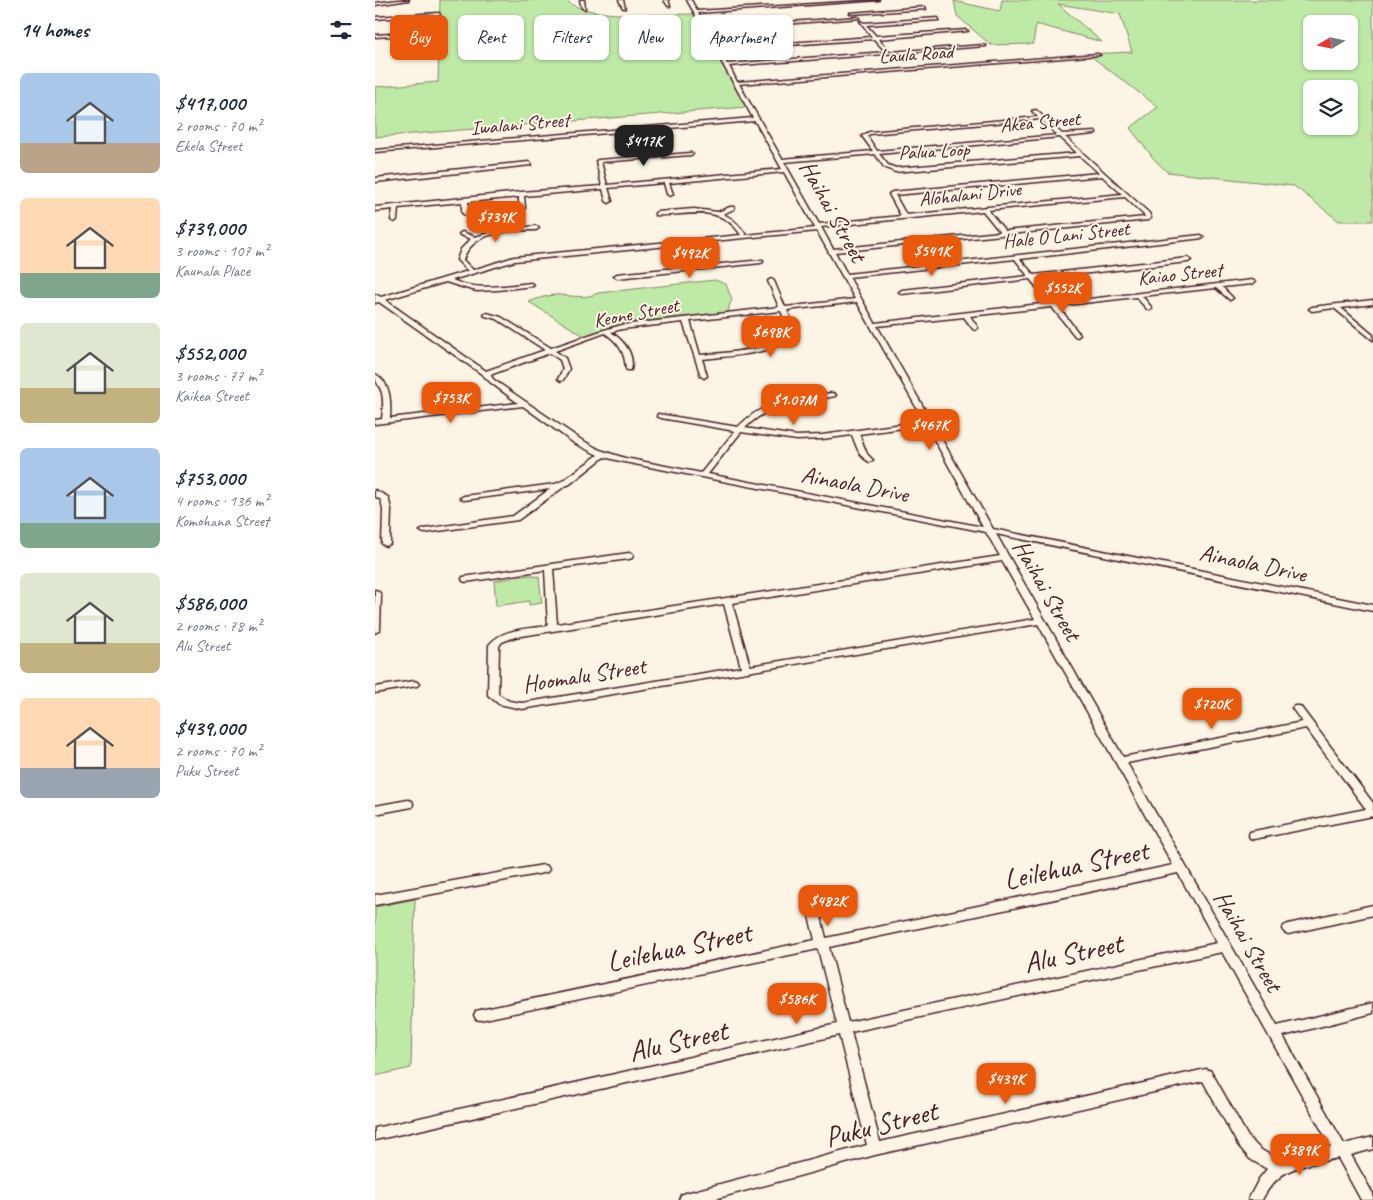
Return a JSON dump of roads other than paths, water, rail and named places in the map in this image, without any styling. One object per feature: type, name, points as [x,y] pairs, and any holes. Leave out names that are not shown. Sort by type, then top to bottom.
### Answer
[{"type":"street","points":[[375,4],[407,0]]},
{"type":"street","points":[[582,0],[584,8]]},
{"type":"street","points":[[621,0],[624,7]]},
{"type":"street","points":[[666,0],[669,5]]},
{"type":"street","points":[[689,0],[698,0]]},
{"type":"street","name":"Haihai Street","points":[[689,0],[698,15]]},
{"type":"street","points":[[696,12],[877,0]]},
{"type":"street","points":[[842,1],[889,53]]},
{"type":"street","points":[[853,13],[925,8]]},
{"type":"street","points":[[375,18],[439,14]]},
{"type":"street","points":[[793,23],[858,18]]},
{"type":"street","points":[[863,24],[938,19]]},
{"type":"street","points":[[793,43],[965,31]]},
{"type":"street","points":[[375,36],[390,35]]},
{"type":"street","points":[[726,65],[984,46]]},
{"type":"street","name":"Laula Road","points":[[736,83],[1097,55]]},
{"type":"street","name":"Haihai Street","points":[[723,60],[987,530],[1121,761],[1369,1200]]},
{"type":"street","points":[[831,251],[1148,218],[1147,214],[1060,136],[1034,110]]},
{"type":"street","name":"Palua Loop","points":[[1041,118],[864,134],[886,166],[900,171],[1081,154]]},
{"type":"street","name":"Iwalani Street","points":[[375,150],[757,120]]},
{"type":"street","name":"Akea Street","points":[[780,161],[1094,133]]},
{"type":"street","points":[[609,200],[598,161],[691,154]]},
{"type":"street","points":[[375,180],[529,164]]},
{"type":"street","points":[[375,209],[785,170]]},
{"type":"street","points":[[904,217],[892,194],[1102,174]]},
{"type":"street","points":[[666,181],[670,194]]},
{"type":"street","points":[[521,194],[522,208]]},
{"type":"street","name":"Alohalani Drive","points":[[818,228],[904,217],[1126,195]]},
{"type":"street","points":[[465,201],[465,213]]},
{"type":"street","points":[[393,220],[396,207]]},
{"type":"street","points":[[719,214],[732,208]]},
{"type":"street","points":[[983,209],[1004,233]]},
{"type":"street","points":[[657,214],[693,211],[719,214],[737,223],[744,236]]},
{"type":"street","points":[[471,271],[459,260],[463,248],[477,239],[504,231],[537,228]]},
{"type":"street","points":[[377,299],[471,271],[526,258],[818,228]]},
{"type":"street","points":[[462,234],[477,239]]},
{"type":"street","name":"Hale O Lani Street","points":[[845,276],[1201,237]]},
{"type":"street","points":[[680,242],[688,269]]},
{"type":"street","points":[[1016,257],[1077,335]]},
{"type":"street","points":[[902,292],[1189,260]]},
{"type":"street","points":[[617,276],[761,261]]},
{"type":"street","points":[[445,279],[463,288],[479,290],[531,285]]},
{"type":"street","points":[[698,357],[759,350],[781,343],[789,336],[791,328],[771,281]]},
{"type":"street","name":"Kaiao Street","points":[[873,326],[1251,282]]},
{"type":"street","points":[[1217,286],[1231,298]]},
{"type":"street","points":[[1137,295],[1149,308]]},
{"type":"street","name":"Ainaola Drive","points":[[377,299],[577,441],[603,454],[1373,608]]},
{"type":"street","name":"Keone Street","points":[[485,374],[606,331],[642,324],[859,300]]},
{"type":"street","points":[[1312,310],[1373,302]]},
{"type":"street","points":[[1335,306],[1373,338]]},
{"type":"street","points":[[487,315],[499,318],[563,359],[565,364],[564,374],[561,379]]},
{"type":"street","points":[[966,315],[975,328]]},
{"type":"street","points":[[686,320],[704,376]]},
{"type":"street","points":[[606,331],[621,342],[627,350],[629,369]]},
{"type":"street","points":[[375,376],[384,387],[387,397],[386,420]]},
{"type":"street","points":[[703,475],[753,416],[795,399],[833,395]]},
{"type":"street","points":[[375,422],[524,404]]},
{"type":"street","points":[[661,416],[797,438],[927,423]]},
{"type":"street","points":[[855,432],[864,455],[869,460]]},
{"type":"street","points":[[424,531],[515,518],[603,454]]},
{"type":"street","points":[[464,498],[545,488],[562,484]]},
{"type":"street","points":[[375,492],[385,499],[387,509],[386,544]]},
{"type":"street","points":[[959,524],[972,520],[978,513]]},
{"type":"street","points":[[466,579],[629,556]]},
{"type":"street","name":"Hoomalu Street","points":[[1004,558],[553,626],[505,636],[494,645],[493,695],[499,701],[509,705],[522,706],[1040,621]]},
{"type":"street","points":[[549,568],[553,626]]},
{"type":"street","points":[[375,593],[377,595],[375,630]]},
{"type":"street","points":[[727,600],[746,669]]},
{"type":"street","points":[[375,690],[414,684]]},
{"type":"street","points":[[1255,835],[1373,811],[1297,708]]},
{"type":"street","points":[[1121,761],[1308,724]]},
{"type":"street","points":[[375,810],[408,804]]},
{"type":"street","name":"Leilehua Street","points":[[480,1015],[1182,868]]},
{"type":"street","points":[[375,900],[543,869]]},
{"type":"street","points":[[812,904],[875,1149]]},
{"type":"street","points":[[1288,928],[1373,910]]},
{"type":"street","name":"Alu Street","points":[[375,1134],[845,1028],[1226,946]]},
{"type":"street","points":[[1275,1032],[1373,1008]]},
{"type":"street","name":"Puku Street","points":[[686,1200],[725,1195],[875,1149],[1206,1075],[1243,1142],[1255,1154],[1278,1168]]},
{"type":"street","points":[[1255,1200],[1263,1182],[1278,1168],[1287,1164],[1373,1143]]}]
